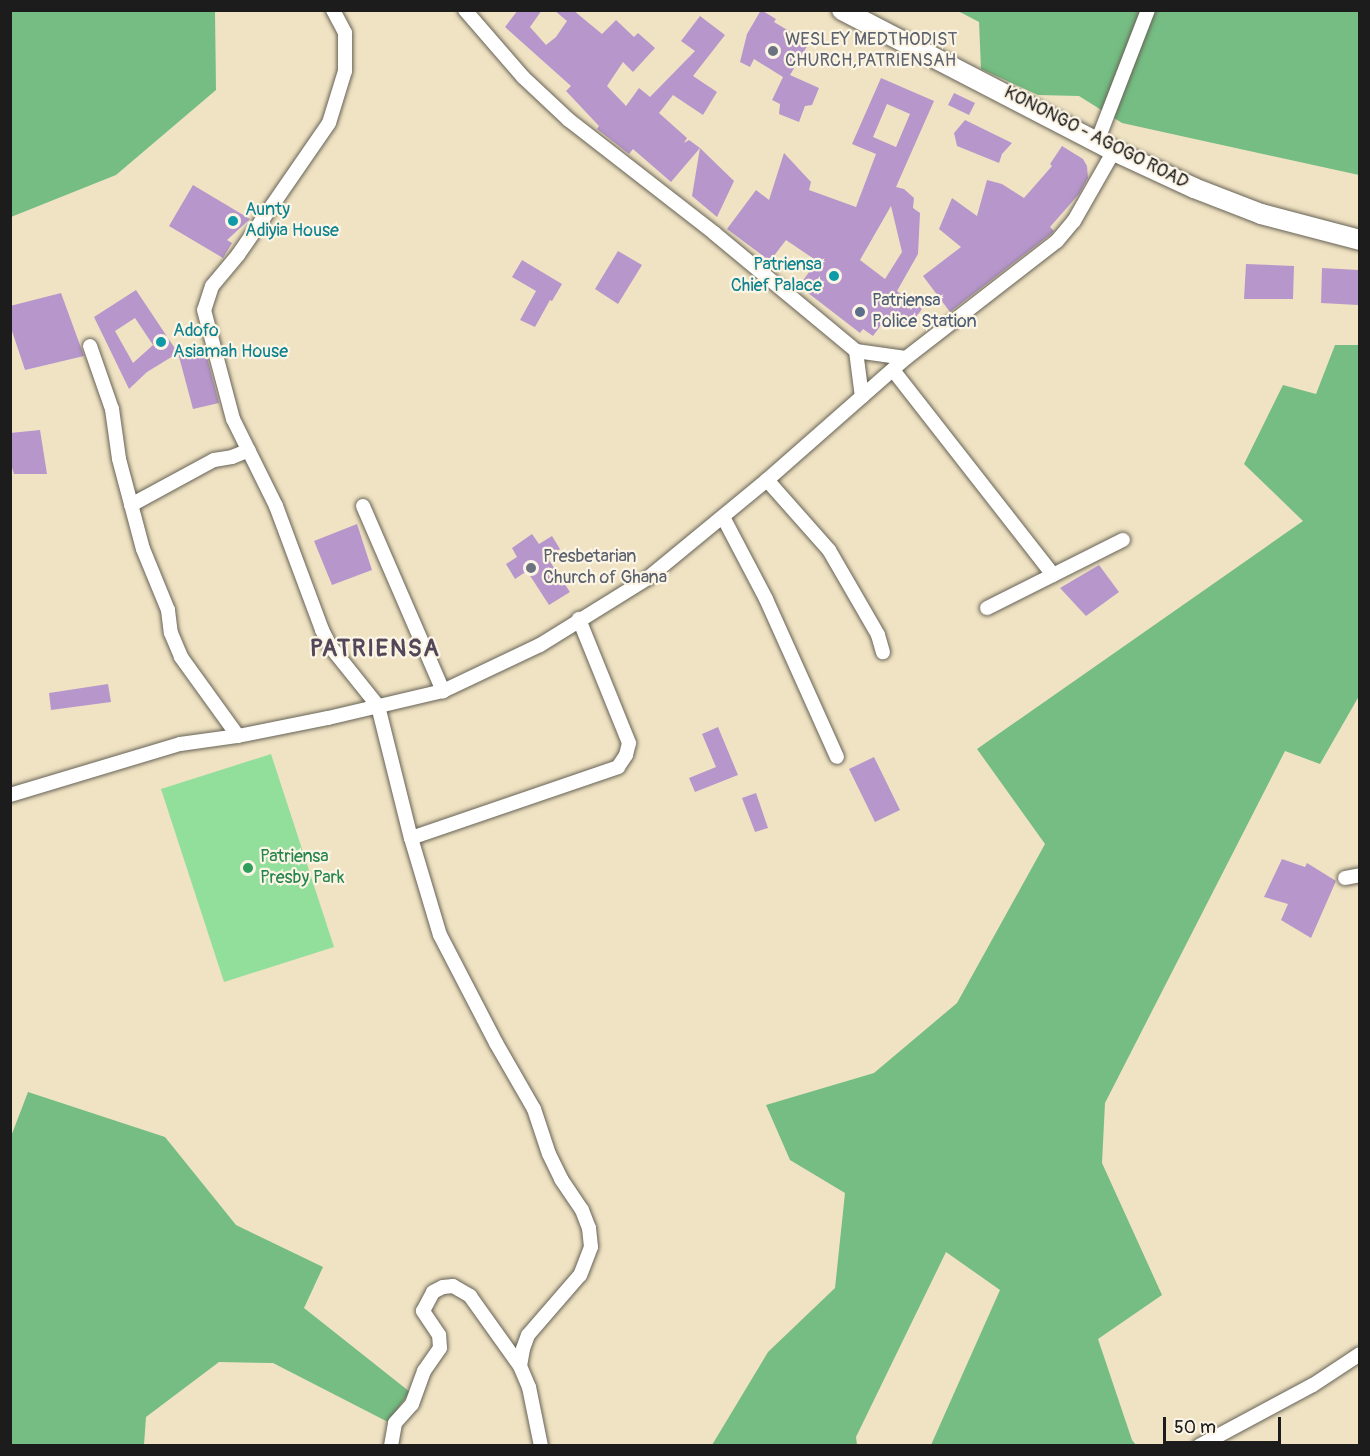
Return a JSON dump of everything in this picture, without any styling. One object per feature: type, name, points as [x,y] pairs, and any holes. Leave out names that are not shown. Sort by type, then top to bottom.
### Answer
[{"type":"main road","name":"KONONGO - AGOGO ROAD","points":[[842,10],[1106,146],[1194,188],[1261,214],[1359,240]]},
{"type":"street","points":[[333,10],[345,33],[345,71],[329,123],[238,255],[212,286],[204,310],[233,419],[276,506],[322,630],[330,646],[378,706],[411,838],[440,935],[496,1043],[534,1109],[549,1154],[561,1179],[582,1210],[589,1228],[591,1247],[586,1265],[528,1335],[520,1366]]},
{"type":"street","points":[[465,10],[523,77],[569,120],[714,233],[856,351],[906,358]]},
{"type":"street","points":[[10,795],[180,744],[238,736],[443,691],[540,645],[648,578],[723,517],[906,358],[1057,241],[1074,221],[1106,146],[1148,10]]},
{"type":"street","points":[[90,346],[112,409],[119,459],[143,549],[168,610],[171,633],[181,657],[238,736]]},
{"type":"street","points":[[856,351],[862,397]]},
{"type":"street","points":[[892,370],[1053,575]]},
{"type":"street","points":[[131,505],[204,465],[249,450]]},
{"type":"street","points":[[766,480],[829,550],[878,635],[884,652]]},
{"type":"street","points":[[363,506],[443,691]]},
{"type":"street","points":[[723,517],[766,599],[837,757]]},
{"type":"street","points":[[987,608],[1123,540]]},
{"type":"street","points":[[411,838],[618,767],[626,755],[629,743],[579,619]]},
{"type":"street","points":[[1345,878],[1359,875]]},
{"type":"street","points":[[390,1446],[395,1423],[412,1404],[424,1371],[440,1348],[439,1335],[423,1311],[433,1292],[443,1287],[453,1286],[470,1296],[520,1366],[529,1387],[541,1446]]},
{"type":"street","points":[[1199,1446],[1313,1385],[1359,1354]]},
{"type":"green space","points":[[11,10],[215,11],[216,90],[116,175],[11,217]]},
{"type":"green space","points":[[958,11],[1359,11],[1359,175],[1122,123],[1079,96],[1038,95],[981,69],[979,22]]},
{"type":"green space","points":[[1335,345],[1359,345],[1359,696],[1320,764],[1285,751],[1105,1103],[1102,1163],[1162,1295],[1098,1339],[1132,1440],[1136,1445],[931,1445],[1000,1290],[946,1252],[856,1437],[857,1445],[712,1445],[768,1352],[835,1288],[845,1193],[790,1160],[766,1105],[874,1073],[957,1003],[1045,844],[977,749],[1303,521],[1244,464],[1283,385],[1316,394]]},
{"type":"green space","name":"Patriensa Presby Park","points":[[271,754],[334,947],[224,982],[161,789]]},
{"type":"green space","points":[[28,1092],[165,1137],[236,1225],[323,1267],[304,1308],[410,1392],[388,1422],[273,1363],[219,1362],[146,1417],[144,1445],[11,1445],[10,1139]]},
{"type":"building","points":[[518,10],[542,10],[530,27],[546,45],[556,37],[567,21],[554,10],[573,10],[602,34],[616,20],[634,37],[638,33],[655,48],[633,72],[623,62],[607,86],[626,106],[639,88],[650,97],[695,51],[681,41],[700,16],[725,35],[693,76],[717,92],[703,115],[673,95],[659,113],[687,138],[684,143],[689,140],[700,148],[671,182],[633,149],[629,154],[597,129],[599,126],[566,91],[571,86],[505,27]]},
{"type":"building","name":"WESLEY MEDTHODIST CHURCH,PATRIENSAH","points":[[761,10],[776,19],[774,22],[809,43],[790,75],[819,88],[812,105],[805,106],[799,122],[779,114],[780,104],[772,100],[783,77],[754,59],[750,67],[740,62],[747,34]]},
{"type":"building","points":[[881,78],[934,101],[896,187],[904,189],[914,198],[913,208],[920,213],[918,254],[897,291],[922,309],[911,324],[902,328],[887,317],[873,336],[863,329],[860,333],[799,286],[817,261],[786,240],[770,261],[727,229],[756,190],[769,200],[784,153],[811,182],[809,190],[856,207],[876,154],[852,144]],"holes":[[[887,104],[910,114],[896,147],[873,137]],[[891,206],[902,252],[885,279],[860,260]]]},
{"type":"building","points":[[954,93],[975,103],[969,115],[948,105]]},
{"type":"building","points":[[965,120],[1012,143],[1002,154],[999,163],[957,146],[954,133]]},
{"type":"building","points":[[1062,146],[1083,159],[1087,166],[1088,178],[1079,194],[1050,227],[1054,231],[1051,234],[950,312],[923,276],[961,247],[939,229],[952,198],[977,216],[987,180],[1002,184],[1024,198],[1052,166],[1050,164]]},
{"type":"building","points":[[700,148],[734,181],[717,217],[692,196]]},
{"type":"building","name":"Aunty Adiyia House","points":[[193,185],[250,219],[227,240],[232,243],[223,258],[169,226]]},
{"type":"building","points":[[618,251],[642,265],[618,304],[595,289]]},
{"type":"building","points":[[522,260],[562,284],[535,327],[520,320],[536,291],[512,277]]},
{"type":"building","points":[[1246,264],[1294,266],[1293,299],[1244,299]]},
{"type":"building","points":[[1322,268],[1359,270],[1358,305],[1321,303]]},
{"type":"building","name":"Adofo Asiamah House","points":[[136,290],[178,353],[147,372],[129,389],[94,317]],"holes":[[[135,318],[153,345],[133,363],[115,331]]]},
{"type":"building","points":[[61,293],[84,356],[25,370],[10,325],[10,306]]},
{"type":"building","points":[[204,346],[219,403],[193,409],[178,353]]},
{"type":"building","points":[[40,430],[47,474],[14,474],[10,461],[10,433]]},
{"type":"building","points":[[357,524],[372,570],[332,585],[314,541]]},
{"type":"building","name":"Presbetarian Church of Ghana","points":[[532,534],[539,544],[552,536],[560,549],[547,557],[570,592],[549,605],[527,571],[515,579],[506,564],[517,557],[512,548]]},
{"type":"building","points":[[1099,565],[1119,592],[1086,616],[1060,588]]},
{"type":"building","points":[[108,684],[111,702],[51,710],[49,693]]},
{"type":"building","points":[[718,727],[738,775],[695,792],[689,778],[716,767],[702,734]]},
{"type":"building","points":[[874,757],[900,810],[875,822],[849,769]]},
{"type":"building","points":[[756,793],[768,828],[755,832],[742,798]]},
{"type":"building","points":[[1282,859],[1305,867],[1307,863],[1336,881],[1311,938],[1281,920],[1288,904],[1264,897]]},
{"type":"place","name":"WESLEY MEDTHODIST CHURCH,PATRIENSAH","points":[[773,51]]},
{"type":"place","name":"Aunty Adiyia House","points":[[233,221]]},
{"type":"place","name":"Patriensa Chief Palace","points":[[834,276]]},
{"type":"place","name":"Patriensa Police Station","points":[[860,312]]},
{"type":"place","name":"Adofo Asiamah House","points":[[161,342]]},
{"type":"place","name":"Presbetarian Church of Ghana","points":[[531,568]]},
{"type":"place","name":"Patriensa Presby Park","points":[[248,868]]},
{"type":"district","name":"PATRIENSA","points":[[375,649]]}]
